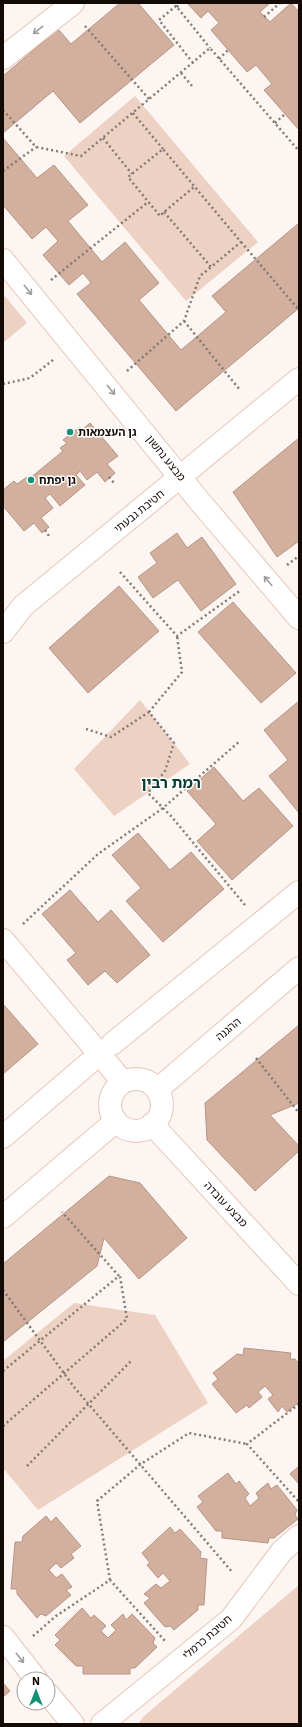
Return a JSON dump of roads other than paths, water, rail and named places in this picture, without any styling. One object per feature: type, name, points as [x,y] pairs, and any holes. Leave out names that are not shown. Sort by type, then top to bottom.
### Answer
[{"type":"street","points":[[3,58],[71,5]]},
{"type":"street","name":"מבצע נחשון","points":[[3,260],[202,503],[299,618]]},
{"type":"street","name":"חטיבת גבעתי","points":[[3,632],[23,606],[299,379]]},
{"type":"street","points":[[112,1044],[299,892]]},
{"type":"street","points":[[3,940],[123,1082]]},
{"type":"street","name":"ההגנה","points":[[157,1090],[299,968]]},
{"type":"street","points":[[3,1137],[89,1063]]},
{"type":"street","points":[[139,1079],[147,1081],[157,1090],[161,1101],[161,1110],[152,1124],[144,1129],[127,1129],[116,1121],[110,1111],[110,1103],[116,1088],[123,1082],[139,1079]]},
{"type":"street","points":[[3,1217],[116,1121]]},
{"type":"street","name":"מבצע עובדה","points":[[152,1124],[299,1284]]},
{"type":"street","name":"חטיבת כרמלי","points":[[102,1724],[231,1618],[282,1551],[299,1536]]},
{"type":"street","points":[[9,1644],[30,1671]]},
{"type":"street","points":[[56,1704],[73,1724]]},
{"type":"place","name":"גן העצמאות","points":[[70,432]]},
{"type":"place","name":"גן יפתח","points":[[31,480]]},
{"type":"district","name":"רמת רבין","points":[[171,783]]}]
